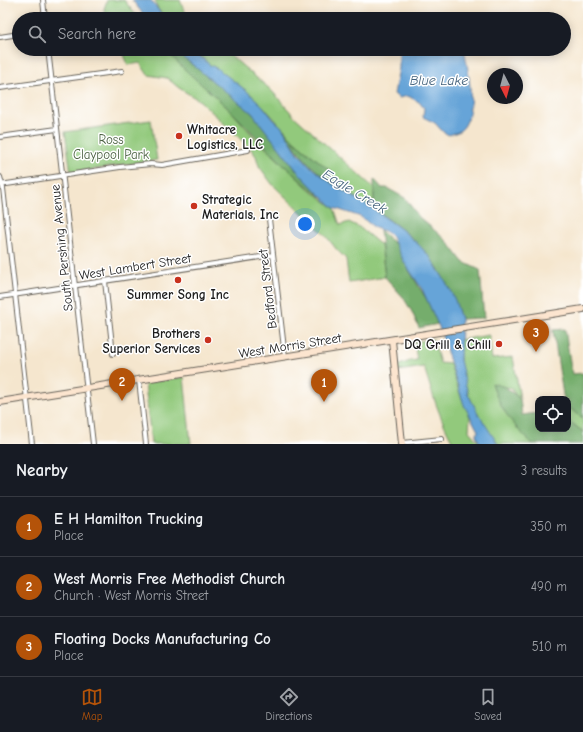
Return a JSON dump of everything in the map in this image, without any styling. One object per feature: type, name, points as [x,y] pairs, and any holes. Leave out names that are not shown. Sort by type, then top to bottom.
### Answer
[{"type":"main road","name":"West Morris Street","points":[[0,402],[583,309]]},
{"type":"main road","points":[[392,340],[402,444]]},
{"type":"street","points":[[43,0],[44,12]]},
{"type":"street","points":[[0,37],[12,35]]},
{"type":"street","name":"South Pershing Avenue","points":[[49,56],[93,444]]},
{"type":"street","points":[[0,88],[122,70]]},
{"type":"street","points":[[0,137],[57,129]]},
{"type":"street","points":[[1,185],[120,167],[152,164],[162,165],[248,150]]},
{"type":"street","points":[[0,177],[32,444]]},
{"type":"street","name":"Bedford Street","points":[[269,219],[286,357]]},
{"type":"street","name":"West Lambert Street","points":[[0,297],[273,255]]},
{"type":"street","points":[[105,280],[113,354]]},
{"type":"street","points":[[139,380],[146,444]]},
{"type":"street","points":[[402,444],[442,439]]},
{"type":"green space","points":[[107,0],[124,0],[133,12],[105,12]]},
{"type":"green space","points":[[155,0],[180,0],[186,12],[160,12]]},
{"type":"green space","points":[[125,56],[172,56],[232,112],[255,138],[308,188],[334,208],[340,225],[349,222],[359,227],[381,245],[385,277],[349,283],[346,259],[326,236],[272,184],[259,166],[256,156],[250,148],[200,101],[179,88],[167,78],[148,75],[140,63],[128,65]]},
{"type":"green space","points":[[172,56],[182,56],[252,113],[298,172],[323,198],[287,168],[232,112],[189,74]]},
{"type":"green space","points":[[200,56],[231,56],[271,90],[294,116],[374,188],[374,209],[328,180],[332,172],[294,141],[262,105],[248,92],[218,69],[210,65]]},
{"type":"green space","name":"Ross Claypool Park","points":[[151,120],[157,160],[71,173],[65,132]]},
{"type":"green space","points":[[281,126],[294,141],[332,172],[328,180],[313,168],[302,156]]},
{"type":"green space","points":[[374,179],[382,188],[387,188],[405,198],[419,217],[447,241],[463,262],[480,270],[484,318],[461,319],[444,279],[426,252],[392,221],[374,209]]},
{"type":"green space","points":[[380,230],[396,245],[404,262],[427,300],[438,324],[419,328],[403,297],[385,277]]},
{"type":"green space","points":[[565,329],[572,374],[583,373],[583,418],[571,409],[571,396],[563,396],[553,330]]},
{"type":"green space","points":[[489,335],[492,359],[513,357],[520,399],[511,388],[505,387],[494,389],[511,419],[533,444],[498,444],[489,432],[469,395],[461,369],[460,340]]},
{"type":"green space","points":[[433,339],[440,363],[450,364],[460,394],[470,417],[469,431],[480,444],[454,444],[440,416],[424,367],[398,371],[397,366],[417,360],[414,342]]},
{"type":"green space","points":[[184,377],[191,444],[151,444],[145,383]]},
{"type":"green space","points":[[492,383],[505,387],[520,399],[522,415],[535,413],[535,432],[571,432],[571,422],[583,432],[583,444],[533,444],[508,416],[495,392]]},
{"type":"green space","points":[[571,409],[583,418],[583,432],[571,422]]},
{"type":"water","points":[[132,0],[151,0],[160,12],[141,12]]},
{"type":"water","name":"Eagle Creek","points":[[182,56],[200,56],[248,92],[281,126],[298,153],[313,169],[334,185],[372,208],[401,229],[430,257],[446,282],[455,300],[461,319],[460,360],[468,394],[479,415],[498,444],[480,444],[476,435],[478,431],[464,405],[439,327],[422,289],[404,262],[391,235],[385,231],[375,228],[361,217],[334,208],[298,172],[252,113]]},
{"type":"water","name":"Blue Lake","points":[[399,56],[465,56],[468,68],[470,106],[468,117],[464,126],[458,132],[449,135],[443,132],[435,123],[423,117],[424,108],[419,102],[408,96],[399,98],[394,94],[399,68]]},
{"type":"place","name":"Whitacre Logistics, LLC","points":[[179,136]]},
{"type":"place","name":"Strategic Materials, Inc","points":[[194,206]]},
{"type":"place","name":"Summer Song Inc","points":[[178,280]]},
{"type":"place","name":"Brothers Superior Services","points":[[208,340]]},
{"type":"place","name":"DQ Grill & Chill","points":[[499,344]]},
{"type":"place","name":"Floating Docks Manufacturing Co","points":[[536,352]]},
{"type":"place","name":"West Morris Free Methodist Church","points":[[122,401]]},
{"type":"place","name":"E H Hamilton Trucking","points":[[324,402]]}]
